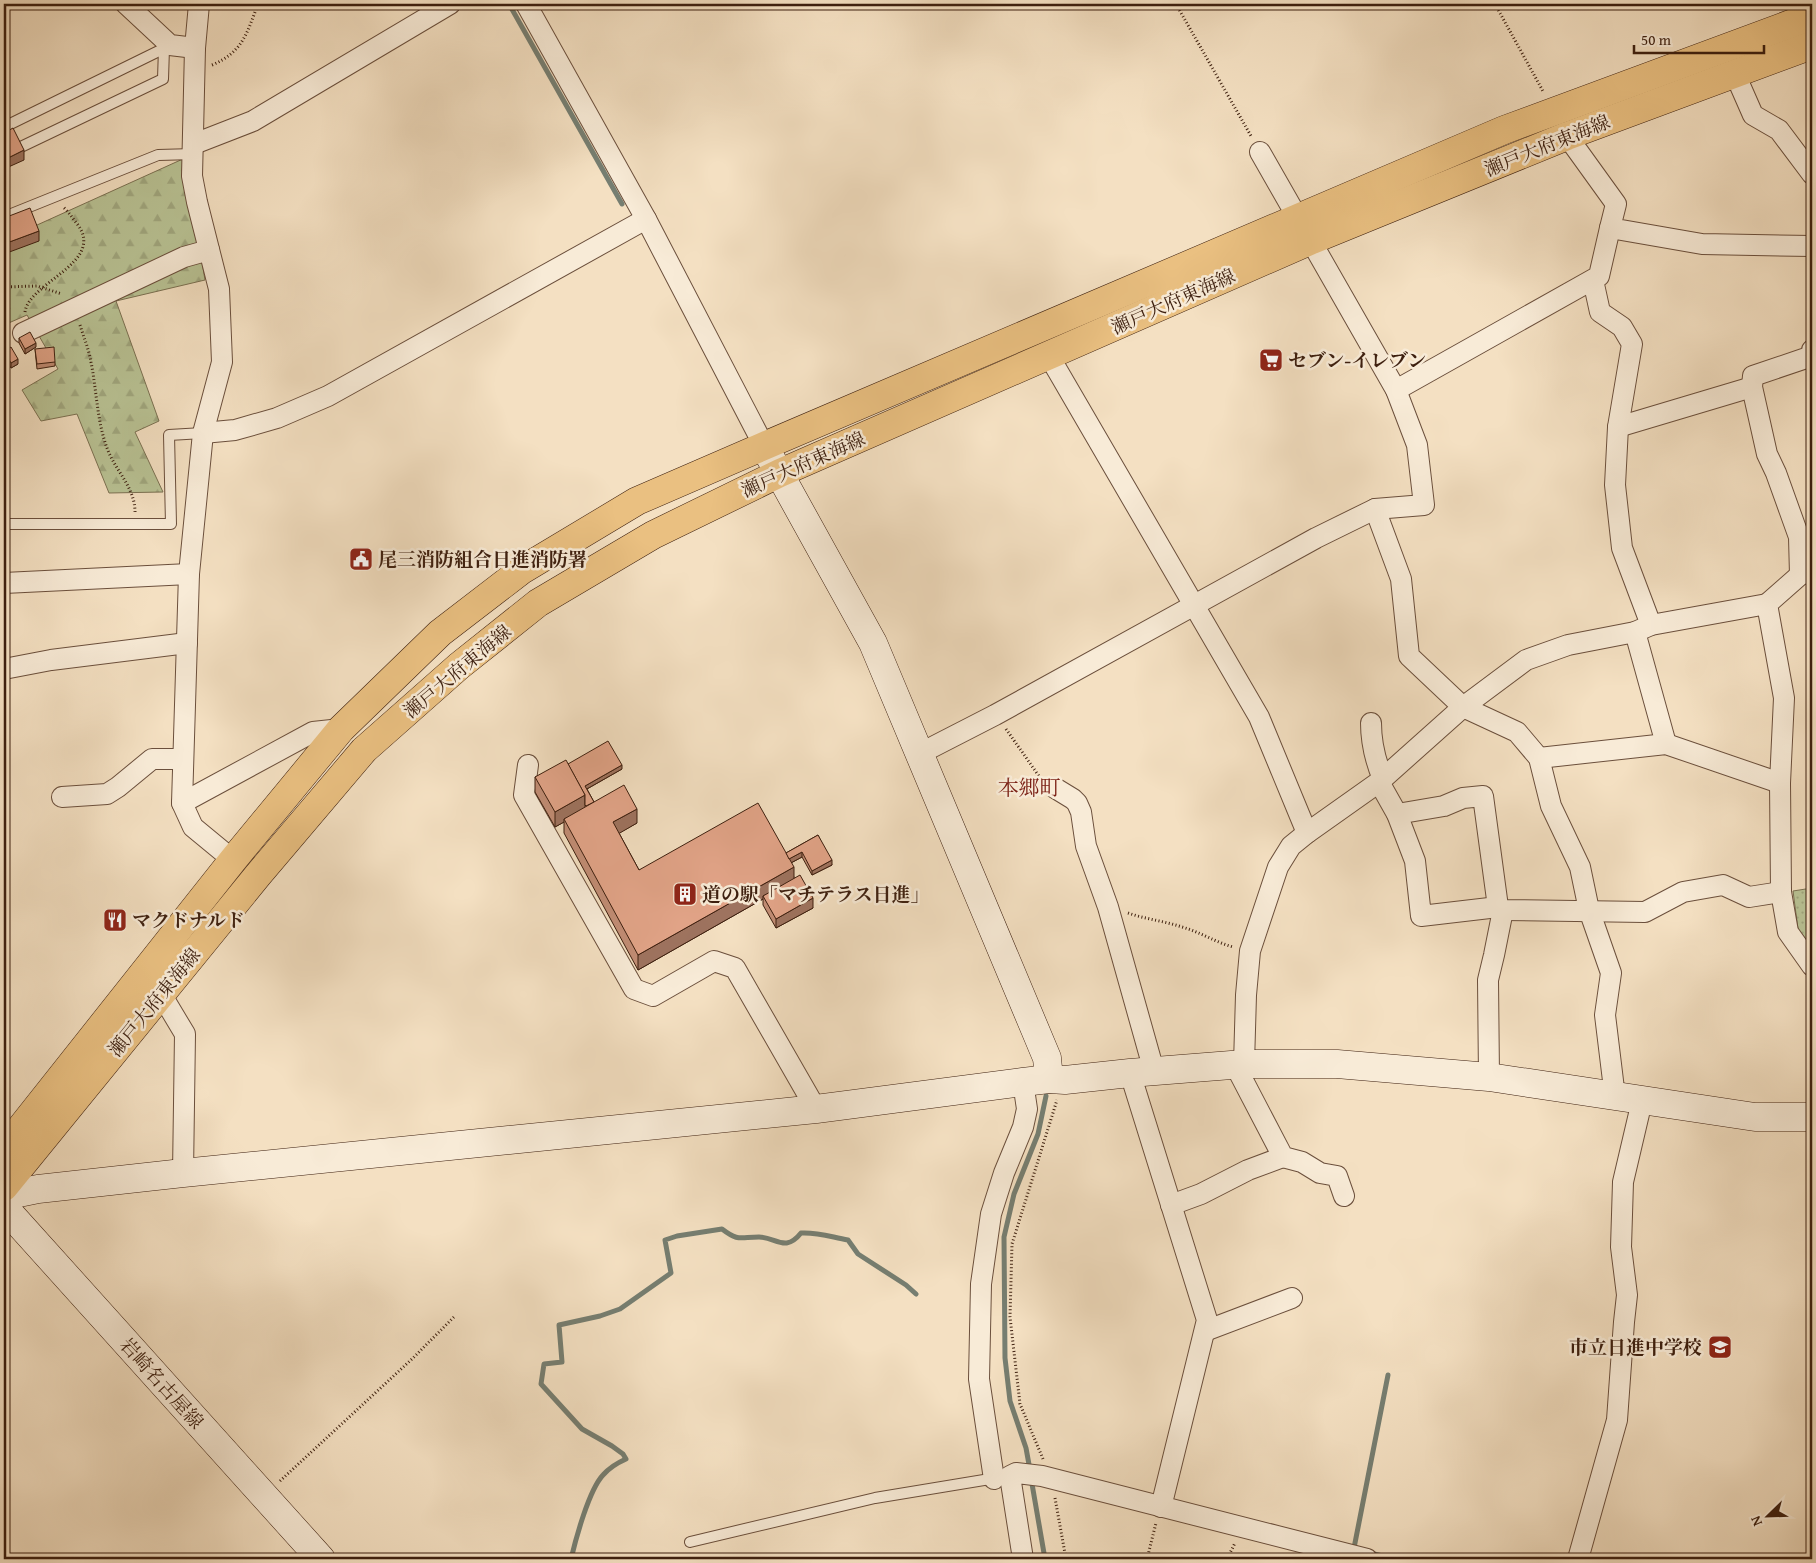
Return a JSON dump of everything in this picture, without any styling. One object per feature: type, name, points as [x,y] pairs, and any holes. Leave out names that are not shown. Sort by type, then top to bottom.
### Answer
[{"type":"main road","name":"瀬戸大府東海線","points":[[4,1187],[258,875],[364,750],[459,666],[538,603],[653,535],[780,473],[1049,356],[1504,130],[1812,16]]},
{"type":"main road","name":"瀬戸大府東海線","points":[[4,1149],[233,860],[341,729],[440,634],[522,570],[637,501],[764,446],[1305,229],[1568,136],[1812,45]]},
{"type":"street","points":[[126,4],[167,47],[195,48]]},
{"type":"street","points":[[199,4],[195,48],[192,176],[196,202],[219,289],[222,362],[203,433],[189,574],[182,803],[193,827],[233,860]]},
{"type":"street","points":[[194,149],[222,134],[253,121],[450,4]]},
{"type":"street","points":[[526,4],[646,218],[764,446],[873,643],[1047,1058],[1046,1080],[1027,1109],[1023,1126],[1004,1173],[992,1214],[981,1284],[979,1379],[1007,1476],[1023,1559]]},
{"type":"street","points":[[1735,74],[1753,115],[1779,130],[1812,174]]},
{"type":"street","points":[[1396,390],[1599,276],[1616,204],[1568,136]]},
{"type":"street","points":[[919,754],[995,715],[1316,538],[1375,509],[1424,505],[1417,445],[1396,390],[1260,152]]},
{"type":"street","points":[[203,433],[235,430],[269,421],[328,396],[646,218]]},
{"type":"street","points":[[1610,228],[1702,244],[1812,246]]},
{"type":"street","points":[[27,331],[184,257],[209,250]]},
{"type":"street","points":[[1593,280],[1600,312],[1622,327],[1632,344],[1618,427],[1614,485],[1622,548],[1643,628],[1666,744]]},
{"type":"street","points":[[1283,1157],[1239,1064],[1250,951],[1278,867],[1291,846],[1381,780],[1464,707],[1526,660],[1568,645],[1643,628],[1768,604],[1806,572],[1799,537],[1776,473],[1767,454],[1752,388],[1754,376],[1812,356],[1812,350]]},
{"type":"street","points":[[1049,356],[1259,718],[1307,833]]},
{"type":"street","points":[[1618,427],[1752,388]]},
{"type":"street","points":[[1375,509],[1401,579],[1409,656],[1464,707],[1517,732],[1538,758],[1550,806],[1580,867],[1588,910],[1611,973],[1605,1015],[1629,1099],[1623,1182],[1621,1247],[1627,1295],[1617,1420],[1578,1559]]},
{"type":"street","points":[[4,583],[189,574]]},
{"type":"street","points":[[1768,604],[1784,698],[1780,783],[1781,892],[1788,932],[1811,963]]},
{"type":"street","points":[[4,669],[51,660],[187,643]]},
{"type":"street","points":[[1371,723],[1371,740],[1381,780],[1397,814],[1415,861],[1421,916],[1500,909],[1645,912],[1683,892],[1723,885],[1749,897],[1781,892]]},
{"type":"street","points":[[182,803],[314,732],[341,729]]},
{"type":"street","points":[[1538,758],[1666,744],[1780,783]]},
{"type":"street","points":[[62,798],[107,794],[152,759],[183,759]]},
{"type":"street","points":[[528,765],[524,795],[634,989],[652,996],[714,961],[735,968],[816,1110]]},
{"type":"street","points":[[1055,788],[1078,803],[1081,812],[1086,846],[1108,907],[1171,1204],[1207,1320],[1161,1507]]},
{"type":"street","points":[[1397,814],[1444,806],[1463,798],[1483,796],[1500,909],[1494,955],[1488,980],[1489,1077]]},
{"type":"street","points":[[161,994],[185,1034],[183,1173]]},
{"type":"street","points":[[4,1196],[38,1189],[183,1173],[816,1110],[1046,1080],[1239,1064],[1337,1064],[1416,1069],[1489,1077],[1755,1117],[1812,1117]]},
{"type":"street","points":[[1171,1204],[1201,1194],[1248,1170],[1283,1157],[1302,1162],[1320,1173],[1337,1176],[1344,1196]]},
{"type":"street","name":"岩崎名古屋線","points":[[4,1207],[321,1559]]},
{"type":"street","points":[[1205,1331],[1292,1298]]},
{"type":"street","points":[[1007,1476],[1047,1478],[1367,1559]]},
{"type":"lane","points":[[4,127],[167,47]]},
{"type":"lane","points":[[4,155],[163,79],[167,47]]},
{"type":"lane","points":[[4,217],[158,155],[194,149]]},
{"type":"lane","points":[[4,524],[171,524],[169,435],[203,433]]},
{"type":"lane","points":[[690,1542],[875,1498],[1007,1476]]},
{"type":"path","points":[[195,71],[226,58],[237,50],[245,38],[258,4]]},
{"type":"path","points":[[1176,4],[1260,152]]},
{"type":"path","points":[[1494,4],[1553,112]]},
{"type":"path","points":[[27,331],[25,309],[43,288],[81,253],[84,238],[81,229],[72,217],[50,198]]},
{"type":"path","points":[[4,287],[37,286],[70,298],[75,308],[91,361],[99,411],[109,452],[126,481],[133,498],[135,506],[134,525]]},
{"type":"path","points":[[995,715],[1015,739],[1042,779],[1051,788],[1055,788]]},
{"type":"path","points":[[1108,907],[1116,907],[1142,918],[1182,927],[1217,942],[1250,951]]},
{"type":"path","points":[[1046,1080],[1046,1134],[1012,1244],[1010,1317],[1020,1404],[1047,1478],[1066,1559]]},
{"type":"path","points":[[264,1496],[413,1358],[454,1316]]},
{"type":"path","points":[[1148,1559],[1161,1507]]},
{"type":"green space","points":[[185,158],[205,280],[116,301],[159,421],[135,432],[163,492],[109,493],[77,414],[41,421],[22,390],[58,369],[27,315],[4,325],[4,240]]},
{"type":"green space","points":[[1812,888],[1812,951],[1798,929],[1793,891]]},
{"type":"building","points":[[13,128],[24,150],[4,160],[4,133]]},
{"type":"building","points":[[30,208],[39,231],[4,244],[4,218]]},
{"type":"building","points":[[30,332],[36,343],[25,349],[19,338]]},
{"type":"building","points":[[11,347],[18,359],[11,363],[4,351]]},
{"type":"building","points":[[54,347],[55,362],[37,364],[35,349]]},
{"type":"building","points":[[608,741],[622,765],[585,786],[594,802],[586,806],[585,795],[568,764]]},
{"type":"building","points":[[566,760],[585,795],[555,812],[535,777]]},
{"type":"building","name":"道の駅「マチテラス日進」","points":[[624,785],[637,809],[613,822],[639,870],[758,803],[794,867],[638,955],[564,819]]},
{"type":"building","points":[[818,835],[832,860],[812,871],[802,852],[789,859],[786,853]]},
{"type":"building","points":[[800,875],[813,898],[776,919],[763,896]]},
{"type":"waterway","points":[[509,4],[622,204]]},
{"type":"waterway","points":[[1030,1470],[1026,1448],[1010,1401],[1005,1358],[1004,1237],[1014,1194],[1038,1134],[1046,1096]]},
{"type":"waterway","points":[[571,1559],[584,1515],[598,1482],[611,1467],[626,1459],[623,1454],[612,1446],[582,1429],[541,1384],[544,1364],[562,1362],[559,1325],[600,1316],[620,1309],[671,1273],[665,1240],[677,1236],[722,1229],[740,1238],[759,1237],[785,1243],[795,1239],[801,1233],[819,1234],[848,1240],[858,1254],[906,1285],[916,1294]]},
{"type":"waterway","points":[[1354,1548],[1388,1375]]},
{"type":"waterway","points":[[1031,1478],[1045,1559]]},
{"type":"waterway","points":[[1370,1553],[1395,1559]]},
{"type":"place","name":"セブン-イレブン","points":[[1271,360]]},
{"type":"place","name":"尾三消防組合日進消防署","points":[[361,559]]},
{"type":"place","name":"道の駅「マチテラス日進」","points":[[685,894]]},
{"type":"place","name":"マクドナルド","points":[[115,920]]},
{"type":"place","name":"市立日進中学校","points":[[1720,1347]]},
{"type":"district","name":"本郷町","points":[[1029,788]]}]
